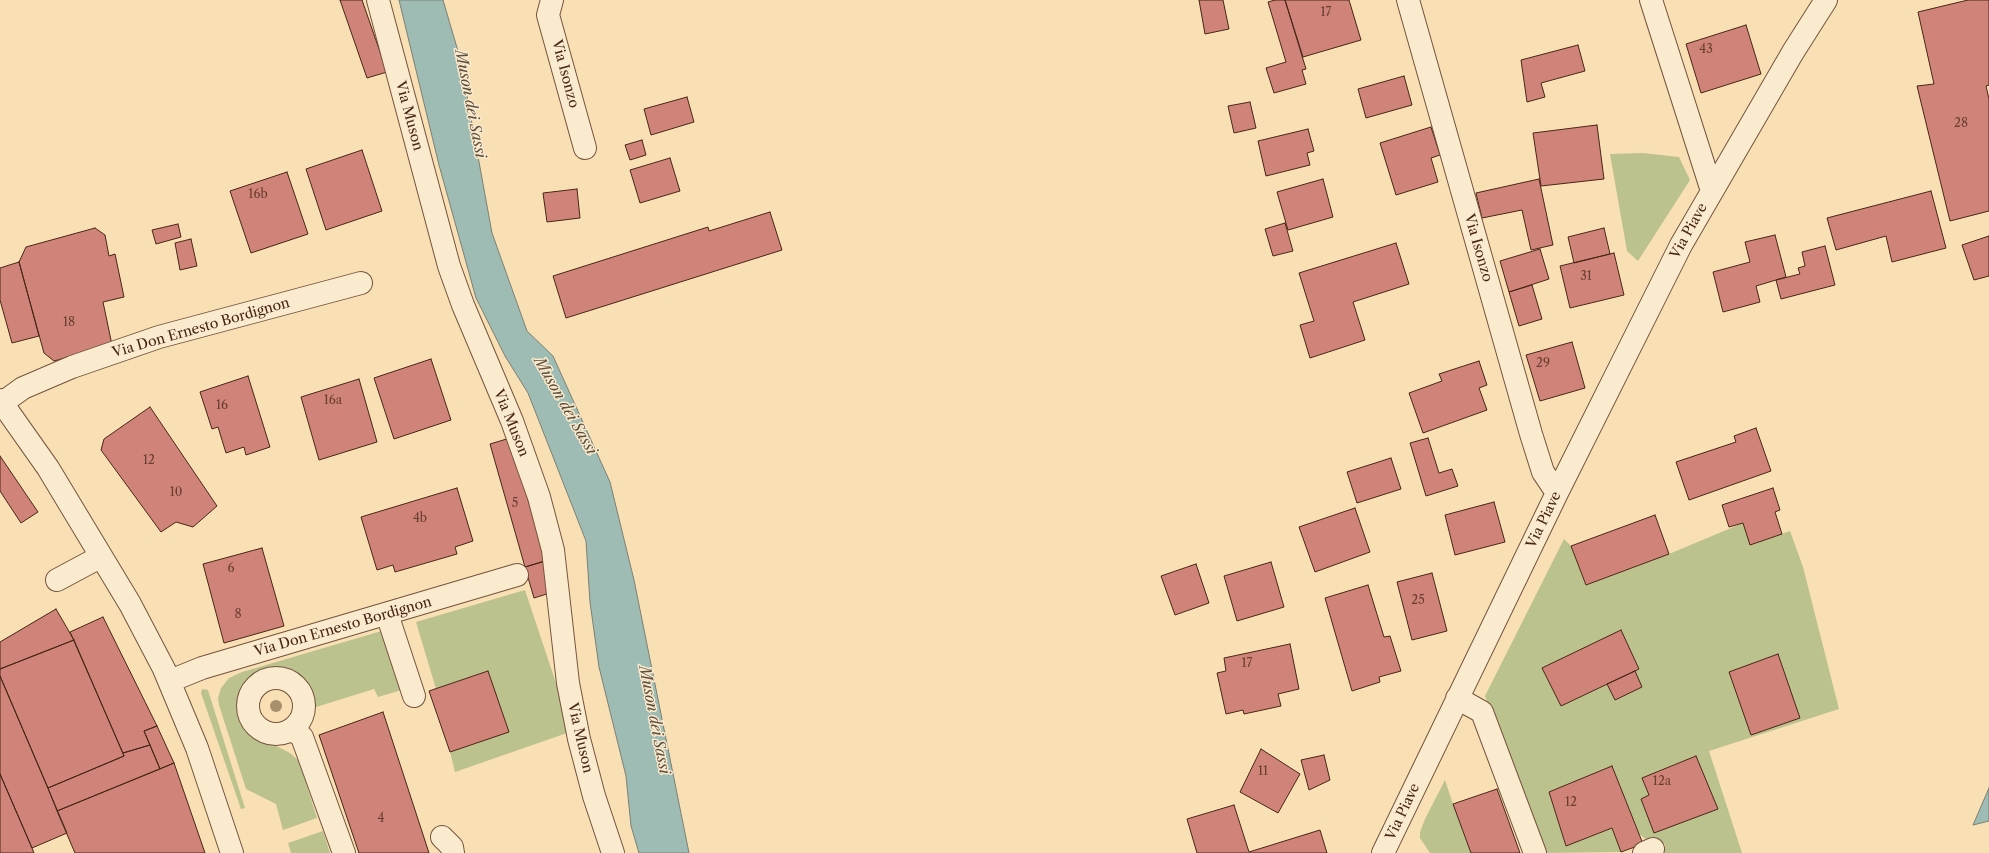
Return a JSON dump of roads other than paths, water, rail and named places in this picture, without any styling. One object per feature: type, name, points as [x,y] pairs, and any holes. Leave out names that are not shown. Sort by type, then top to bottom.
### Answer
[{"type":"street","name":"Via Muson","points":[[378,0],[449,266],[463,305],[512,421],[539,497],[553,550],[568,683],[579,739],[594,796],[613,853]]},
{"type":"street","name":"Via Isonzo","points":[[552,0],[548,15],[585,148]]},
{"type":"street","name":"Via Isonzo","points":[[1408,0],[1536,449],[1543,472],[1557,493]]},
{"type":"street","name":"Via Piave","points":[[1652,0],[1712,192]]},
{"type":"street","name":"Via Piave","points":[[1383,853],[1557,493],[1681,245],[1792,52],[1826,0]]},
{"type":"street","name":"Via Don Ernesto Bordignon","points":[[232,853],[197,748],[170,681],[130,604],[100,557],[48,468],[1,402],[23,388],[72,367],[159,337],[361,283]]},
{"type":"street","points":[[57,580],[100,557]]},
{"type":"street","name":"Via Don Ernesto Bordignon","points":[[170,681],[202,668],[517,575]]},
{"type":"street","points":[[387,614],[414,696]]},
{"type":"street","points":[[1457,698],[1482,712],[1535,853]]},
{"type":"street","points":[[292,729],[302,737],[344,853]]},
{"type":"water","name":"Muson dei Sassi","points":[[399,0],[443,0],[460,58],[492,233],[527,331],[553,356],[610,482],[634,580],[689,853],[639,853],[631,826],[626,776],[599,667],[590,602],[586,541],[528,393],[505,356],[476,298],[439,165]]},
{"type":"water","points":[[1989,788],[1989,821],[1973,825]]}]
